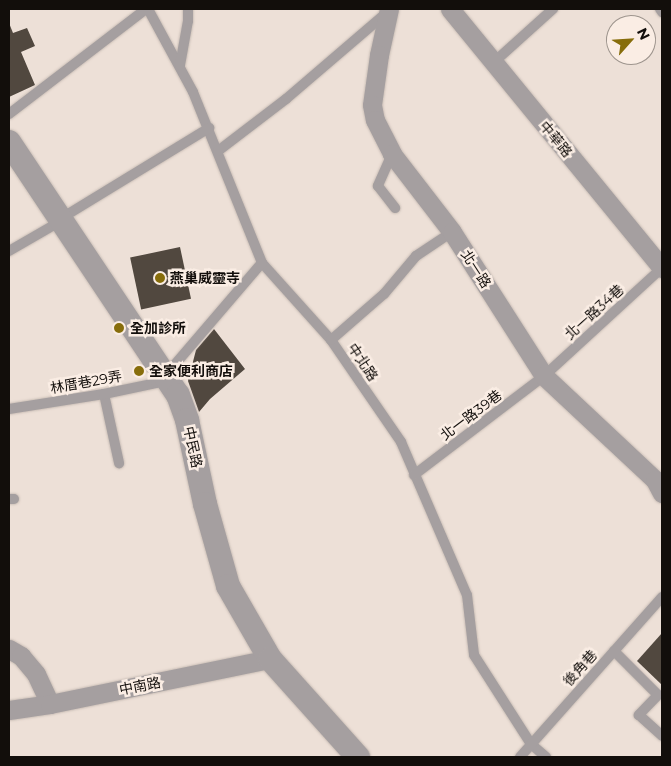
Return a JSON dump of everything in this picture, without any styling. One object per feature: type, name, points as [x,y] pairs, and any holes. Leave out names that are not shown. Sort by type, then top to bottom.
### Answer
[{"type":"street","name":"中華路","points":[[450,9],[662,268]]},
{"type":"street","name":"北一路","points":[[388,10],[372,105],[375,120],[392,154],[452,232],[544,376],[660,482]]},
{"type":"street","name":"中民路","points":[[9,142],[178,395],[187,420],[205,504],[228,586],[270,659],[358,757]]},
{"type":"street","points":[[9,649],[21,656],[36,674],[50,704]]},
{"type":"street","name":"中南路","points":[[9,710],[50,704],[270,659]]},
{"type":"lane","points":[[9,114],[147,9]]},
{"type":"lane","name":"中北路","points":[[147,9],[180,65],[209,128],[262,263],[331,340],[401,442],[467,595],[474,655],[531,744],[546,757]]},
{"type":"lane","points":[[180,65],[188,21],[188,9]]},
{"type":"lane","points":[[493,63],[553,9]]},
{"type":"lane","points":[[218,151],[286,99],[388,10]]},
{"type":"lane","points":[[9,251],[209,128]]},
{"type":"lane","points":[[392,154],[378,186],[395,208]]},
{"type":"lane","points":[[331,340],[384,294],[416,256],[452,232]]},
{"type":"lane","points":[[165,376],[262,263]]},
{"type":"lane","name":"北一路34巷","points":[[544,376],[662,268]]},
{"type":"lane","name":"林厝巷29弄","points":[[9,409],[104,394],[156,383],[165,376]]},
{"type":"lane","name":"北一路39巷","points":[[414,475],[544,376]]},
{"type":"lane","points":[[104,394],[119,462]]},
{"type":"lane","name":"後角巷","points":[[520,757],[662,597]]},
{"type":"lane","points":[[614,651],[658,696],[640,715],[662,736]]},
{"type":"building","points":[[9,23],[13,33],[27,28],[35,46],[21,52],[35,85],[9,97]]},
{"type":"building","name":"燕巢威靈寺","points":[[180,247],[191,299],[141,309],[130,258]]},
{"type":"building","points":[[214,329],[245,369],[210,399],[199,412],[188,381],[196,350]]},
{"type":"building","points":[[662,633],[662,685],[637,661]]},
{"type":"place","name":"燕巢威靈寺","points":[[160,278]]},
{"type":"place","name":"全加診所","points":[[119,328]]},
{"type":"place","name":"全家便利商店","points":[[139,371]]}]
